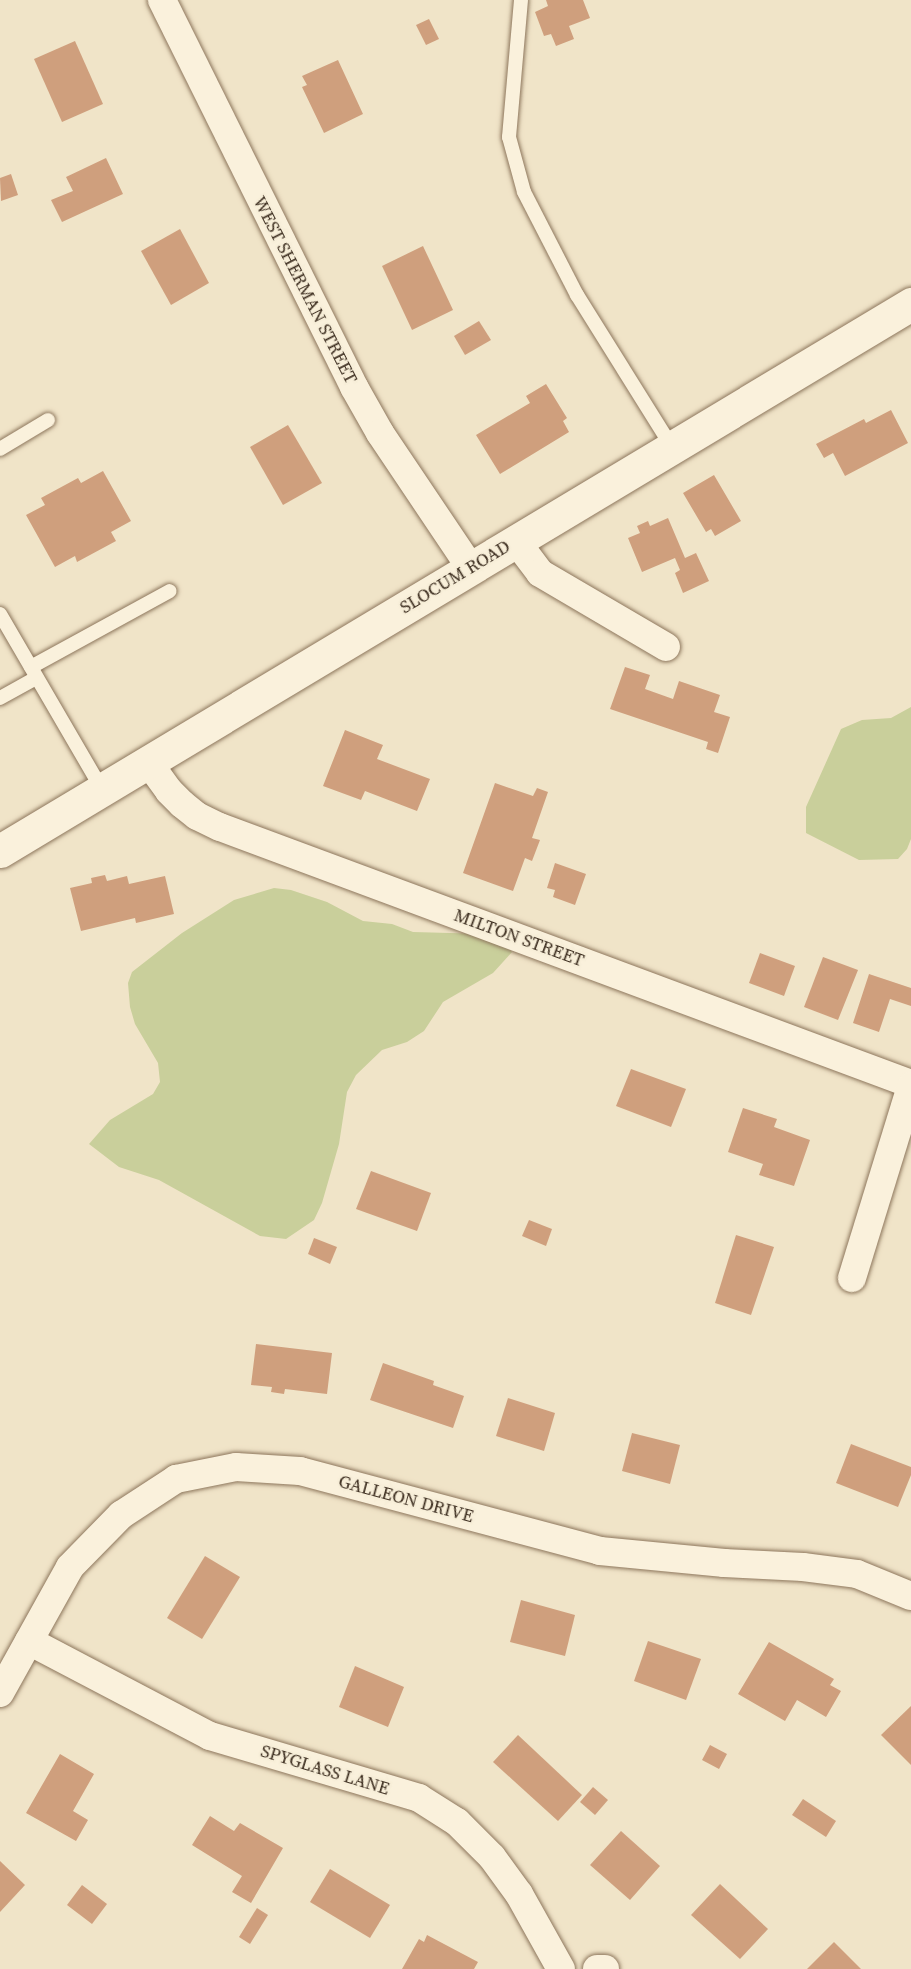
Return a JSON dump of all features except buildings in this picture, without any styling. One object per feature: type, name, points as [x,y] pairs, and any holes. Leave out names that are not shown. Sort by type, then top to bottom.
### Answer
[{"type":"main road","name":"SLOCUM ROAD","points":[[0,851],[911,304]]},
{"type":"street","name":"WEST SHERMAN STREET","points":[[162,0],[354,387],[380,433],[470,567]]},
{"type":"street","points":[[516,541],[540,573],[666,647]]},
{"type":"street","name":"MILTON STREET","points":[[148,762],[182,804],[197,816],[219,827],[911,1085]]},
{"type":"street","points":[[852,1278],[911,1085]]},
{"type":"street","name":"GALLEON DRIVE","points":[[0,1693],[70,1567],[121,1515],[176,1479],[236,1467],[300,1471],[600,1551],[724,1563],[803,1567],[857,1574],[911,1596]]},
{"type":"street","name":"SPYGLASS LANE","points":[[29,1641],[210,1736],[419,1798],[458,1822],[492,1857],[519,1894],[561,1969]]},
{"type":"street","points":[[597,1969],[605,1969]]},
{"type":"lane","points":[[521,0],[509,137],[524,192],[576,295],[672,448]]},
{"type":"lane","points":[[0,449],[48,420]]},
{"type":"lane","points":[[0,698],[34,673],[170,591]]},
{"type":"lane","points":[[0,614],[102,789]]},
{"type":"green space","points":[[911,707],[911,839],[907,849],[898,859],[859,860],[806,833],[806,807],[841,729],[862,720],[891,718]]},
{"type":"green space","points":[[274,888],[291,890],[327,902],[363,921],[392,924],[413,932],[487,934],[503,941],[512,952],[493,973],[443,1002],[424,1031],[407,1042],[382,1050],[356,1075],[347,1092],[339,1144],[322,1203],[314,1220],[286,1239],[260,1236],[159,1180],[119,1167],[89,1144],[110,1120],[153,1094],[160,1082],[158,1063],[135,1024],[130,1007],[128,983],[132,972],[182,933],[234,900]]}]
